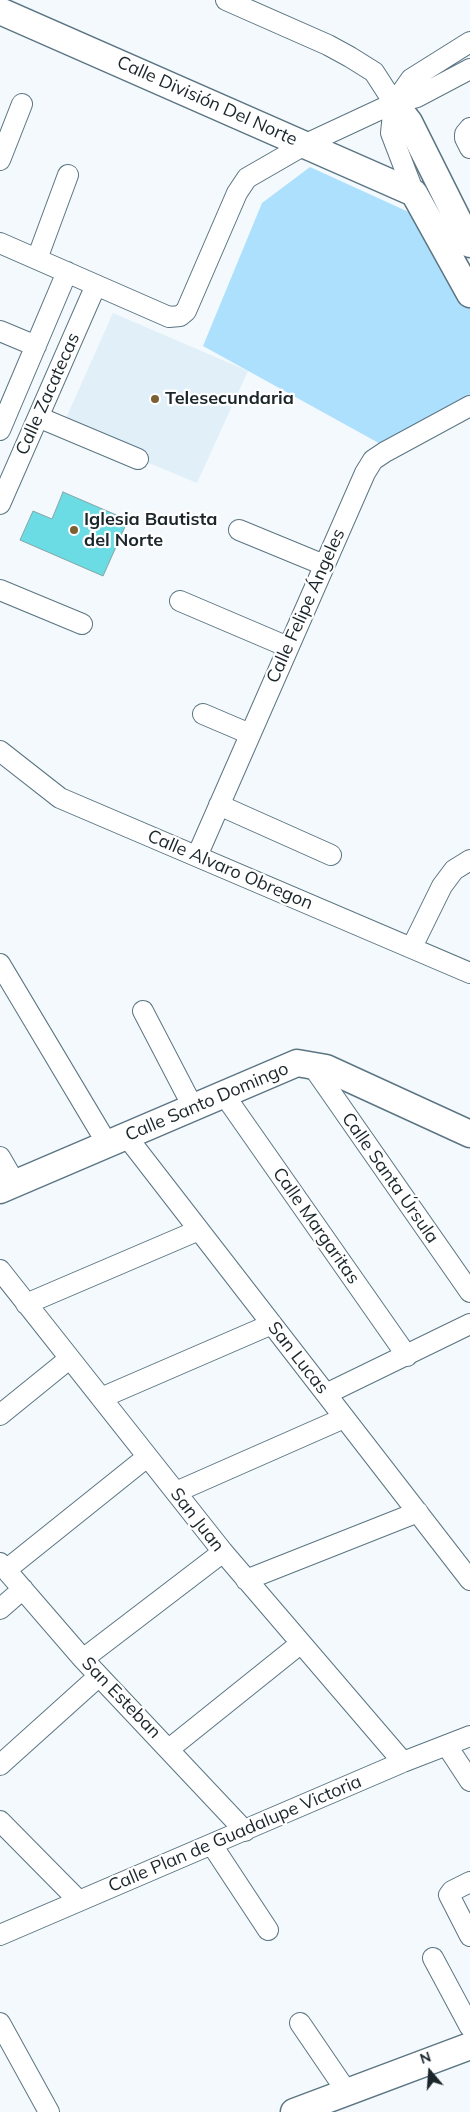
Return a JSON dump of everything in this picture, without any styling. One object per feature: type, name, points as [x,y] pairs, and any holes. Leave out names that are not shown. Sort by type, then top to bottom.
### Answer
[{"type":"main road","name":"Calle División Del Norte","points":[[0,11],[414,193]]},
{"type":"main road","points":[[394,103],[409,122],[470,244]]},
{"type":"main road","points":[[414,193],[470,294]]},
{"type":"main road","name":"Calle Santo Domingo","points":[[8,1187],[225,1096],[297,1063],[326,1068],[470,1134]]},
{"type":"main road","points":[[294,2112],[470,2046]]},
{"type":"street","points":[[226,0],[328,45],[350,57],[374,72],[394,103]]},
{"type":"street","points":[[414,193],[392,133],[394,103],[411,79],[470,42]]},
{"type":"street","points":[[0,243],[169,317],[180,316],[186,311],[237,193],[247,178],[306,144],[394,103],[417,97],[470,69]]},
{"type":"street","points":[[0,160],[22,104]]},
{"type":"street","points":[[470,128],[465,134],[470,148]]},
{"type":"street","points":[[37,259],[68,175]]},
{"type":"street","name":"Calle Zacatecas","points":[[0,430],[68,272]]},
{"type":"street","name":"Calle Zacatecas","points":[[0,504],[96,285]]},
{"type":"street","points":[[0,331],[36,346]]},
{"type":"street","name":"Calle Felipe Ángeles","points":[[196,856],[365,473],[373,460],[385,452],[470,406]]},
{"type":"street","points":[[38,417],[138,459]]},
{"type":"street","points":[[239,530],[324,565]]},
{"type":"street","points":[[0,590],[82,624]]},
{"type":"street","points":[[180,601],[288,647]]},
{"type":"street","points":[[203,714],[250,734]]},
{"type":"street","name":"Calle Alvaro Obregon","points":[[0,751],[60,798],[412,947],[470,974]]},
{"type":"street","points":[[219,805],[331,855]]},
{"type":"street","points":[[412,947],[442,886],[454,870],[470,860]]},
{"type":"street","name":"San Lucas","points":[[0,964],[117,1141],[199,1230],[470,1580]]},
{"type":"street","points":[[142,1011],[194,1109]]},
{"type":"street","name":"Calle Santa Úrsula","points":[[311,1064],[470,1292]]},
{"type":"street","name":"Calle Margaritas","points":[[225,1096],[407,1356]]},
{"type":"street","points":[[0,1157],[8,1187]]},
{"type":"street","points":[[26,1304],[199,1230]]},
{"type":"street","name":"San Juan","points":[[0,1270],[223,1552],[403,1762]]},
{"type":"street","points":[[101,1398],[272,1324]]},
{"type":"street","points":[[326,1394],[470,1324]]},
{"type":"street","points":[[0,1415],[69,1359]]},
{"type":"street","points":[[176,1492],[344,1418]]},
{"type":"street","points":[[3,1566],[147,1457]]},
{"type":"street","points":[[246,1580],[418,1512]]},
{"type":"street","points":[[83,1659],[223,1552]]},
{"type":"street","name":"San Esteban","points":[[3,1566],[83,1659],[169,1748],[245,1831]]},
{"type":"street","points":[[0,1609],[23,1589]]},
{"type":"street","points":[[169,1748],[300,1644]]},
{"type":"street","points":[[0,1765],[99,1676]]},
{"type":"street","name":"Calle Plan de Guadalupe Victoria","points":[[0,1935],[403,1762],[470,1736]]},
{"type":"street","points":[[447,1746],[470,1781]]},
{"type":"street","points":[[0,1821],[79,1901]]},
{"type":"street","points":[[212,1845],[268,1930]]},
{"type":"street","points":[[470,1882],[452,1891],[449,1895],[470,1936]]},
{"type":"street","points":[[433,1958],[470,2027]]},
{"type":"street","points":[[0,2023],[49,2112]]},
{"type":"street","points":[[300,2023],[346,2092]]},
{"type":"shaded area","points":[[310,167],[424,219],[470,307],[470,400],[386,447],[203,346],[262,203]]},
{"type":"shaded area","name":"Telesecundaria","points":[[113,313],[248,371],[197,483],[62,427]]},
{"type":"building","name":"Iglesia Bautista del Norte","points":[[63,492],[128,520],[103,576],[20,540],[33,511],[52,519]]},
{"type":"place","name":"Telesecundaria","points":[[155,399]]},
{"type":"place","name":"Iglesia Bautista del Norte","points":[[74,530]]}]
